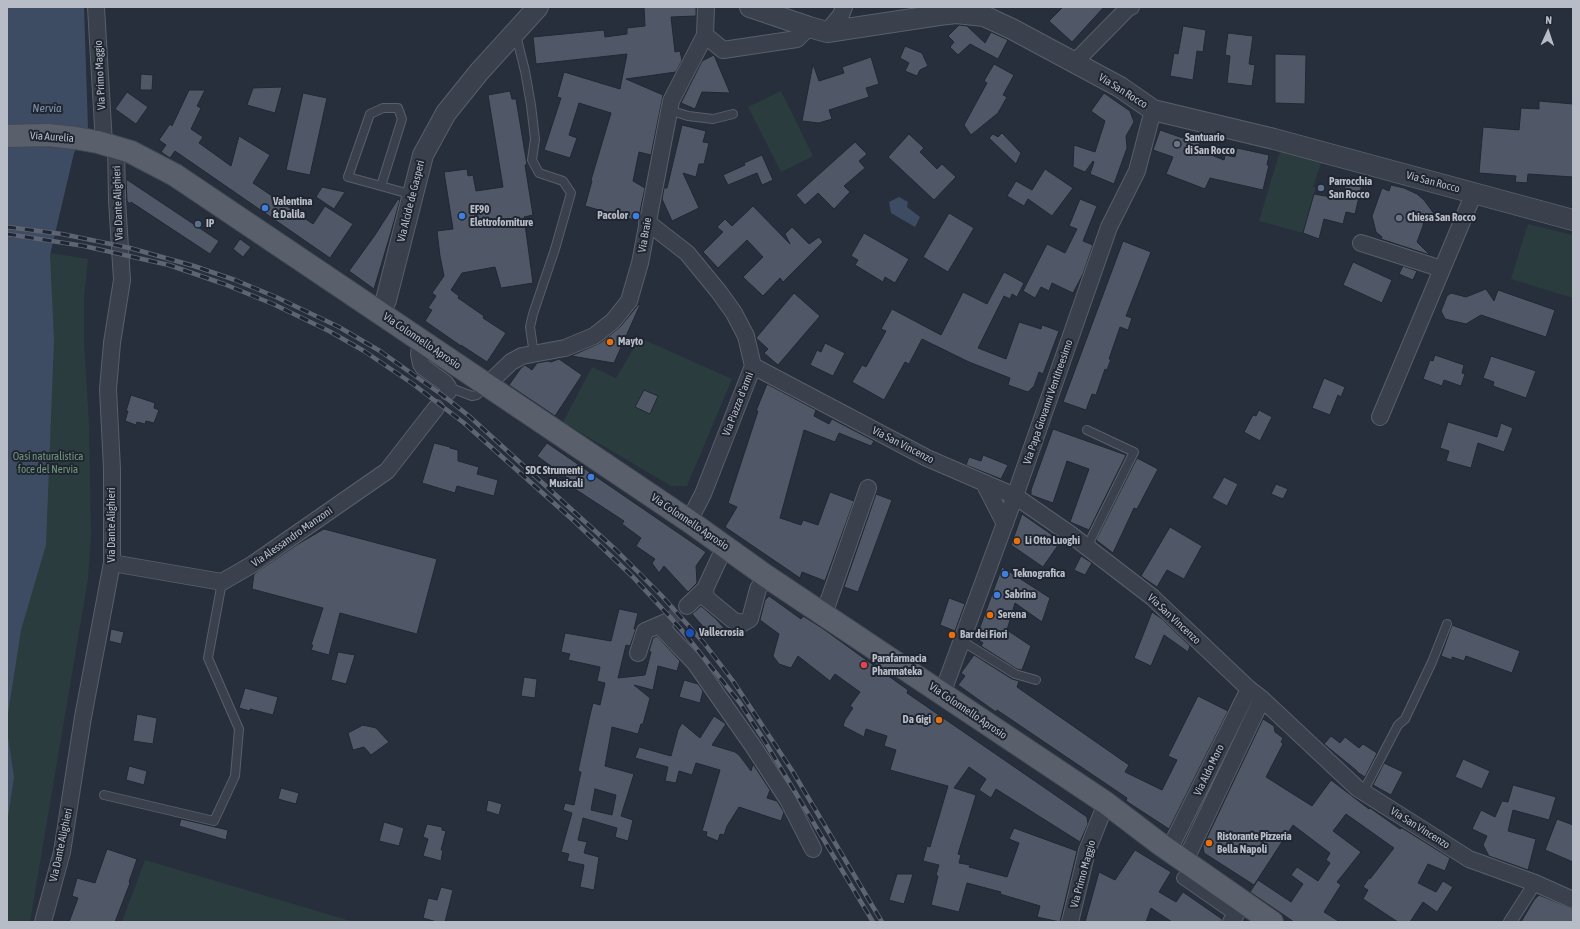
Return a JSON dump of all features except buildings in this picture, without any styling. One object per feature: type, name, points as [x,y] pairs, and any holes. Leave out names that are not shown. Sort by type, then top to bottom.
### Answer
[{"type":"main road","name":"Via Aurelia","points":[[7,136],[48,135],[106,144]]},
{"type":"main road","name":"Via Colonnello Aprosio","points":[[106,144],[145,158],[175,175],[689,521],[766,576],[1106,803],[1179,863],[1235,912],[1272,922]]},
{"type":"street","name":"Via Primo Maggio","points":[[96,7],[106,144]]},
{"type":"street","name":"Via Alcide de Gasperi","points":[[380,312],[386,300],[423,155],[446,113],[479,72],[538,7]]},
{"type":"street","name":"Via Braie","points":[[486,384],[511,362],[522,356],[565,348],[594,336],[613,321],[629,301],[640,263],[671,101],[705,35],[706,7]]},
{"type":"street","name":"Via San Rocco","points":[[750,7],[818,30],[940,11],[984,16],[1075,62],[1120,87],[1154,110],[1274,139],[1573,220]]},
{"type":"street","points":[[705,35],[723,50],[797,39],[818,30],[841,15],[844,7]]},
{"type":"street","points":[[1075,62],[1129,7],[1131,7]]},
{"type":"street","name":"Via Papa Giovanni Ventitreesimo","points":[[942,694],[1005,524],[1109,227],[1137,171],[1154,110]]},
{"type":"street","name":"Via Dante Alighieri","points":[[43,922],[62,852],[83,717],[112,563],[112,469],[108,389],[112,343],[122,280],[117,200],[106,144]]},
{"type":"street","points":[[1380,417],[1474,193]]},
{"type":"street","name":"Via Piazza d'armi","points":[[647,222],[687,253],[719,292],[734,313],[746,336],[753,366],[703,494],[689,521]]},
{"type":"street","points":[[1361,243],[1442,269]]},
{"type":"street","points":[[421,340],[419,354],[423,367],[448,390]]},
{"type":"street","name":"Via San Vincenzo","points":[[753,366],[927,458],[1015,496],[1087,547],[1152,597],[1357,788],[1470,859],[1535,883],[1573,900]]},
{"type":"street","name":"Via Alessandro Manzoni","points":[[222,582],[253,564],[387,470],[436,408]]},
{"type":"street","points":[[984,483],[1005,524]]},
{"type":"street","points":[[824,614],[868,488]]},
{"type":"street","points":[[688,606],[705,589],[725,546]]},
{"type":"street","points":[[112,563],[222,582]]},
{"type":"street","points":[[705,589],[706,598],[734,621],[743,623],[750,619],[758,589],[766,576]]},
{"type":"street","points":[[638,653],[645,631],[662,624],[696,663],[753,746],[788,800],[813,849]]},
{"type":"street","name":"Via Aldo Moro","points":[[1179,863],[1249,689]]},
{"type":"street","name":"Via Aldo Moro","points":[[1179,863],[1262,699]]},
{"type":"street","name":"Via Primo Maggio","points":[[1070,922],[1087,851],[1106,803]]},
{"type":"street","points":[[1510,922],[1535,883]]},
{"type":"lane","points":[[515,32],[525,71],[531,105],[535,139],[532,160],[539,173],[563,181],[572,193],[533,314],[530,327],[534,354]]},
{"type":"lane","points":[[381,186],[402,119],[398,108],[383,108],[370,114],[348,177],[413,195]]},
{"type":"lane","points":[[670,110],[688,116],[713,119],[733,114]]},
{"type":"lane","points":[[448,390],[472,396],[476,395],[486,384]]},
{"type":"lane","points":[[1087,430],[1134,452],[1087,547]]},
{"type":"lane","points":[[104,795],[214,822],[235,776],[239,728],[208,658],[222,582]]},
{"type":"lane","points":[[1363,792],[1398,725],[1405,719],[1432,662],[1447,624]]},
{"type":"lane","points":[[962,640],[1015,674],[1036,680]]},
{"type":"green space","points":[[781,91],[813,156],[781,172],[748,107]]},
{"type":"green space","points":[[1280,151],[1321,163],[1313,187],[1316,188],[1303,233],[1259,221]]},
{"type":"green space","points":[[1528,224],[1573,235],[1573,298],[1511,279]]},
{"type":"green space","name":"Oasi naturalistica foce del Nervia","points":[[7,246],[88,259],[84,297],[84,342],[89,424],[91,535],[88,579],[30,922],[7,922]]},
{"type":"green space","points":[[640,338],[732,379],[687,486],[671,486],[563,422],[592,367],[616,378]]},
{"type":"green space","points":[[145,860],[354,922],[122,922]]},
{"type":"water","name":"Nervia","points":[[7,7],[84,7],[88,128],[74,153],[50,255],[54,340],[46,545],[21,630],[7,720]]},
{"type":"water","points":[[899,197],[908,202],[907,207],[920,217],[915,227],[891,213],[889,202]]},
{"type":"water","points":[[7,730],[14,777],[7,824]]},
{"type":"tunnel","points":[[666,622],[687,606]]},
{"type":"railway","points":[[7,227],[62,234],[130,248],[194,266],[235,280],[276,297],[339,327],[380,351],[469,416],[616,550],[661,595],[704,643],[733,681],[793,772],[882,922]]},
{"type":"railway","points":[[7,234],[84,246],[169,265],[224,284],[273,304],[329,331],[364,351],[413,384],[464,423],[574,521],[633,577],[680,628],[740,703],[764,740],[873,922]]},
{"type":"place","name":"Santuario di San Rocco","points":[[1177,144]]},
{"type":"place","name":"Parrocchia San Rocco","points":[[1321,188]]},
{"type":"place","name":"Valentina & Dalila","points":[[265,208]]},
{"type":"place","name":"EF90 Elettroforniture","points":[[462,216]]},
{"type":"place","name":"Pacolor","points":[[636,216]]},
{"type":"place","name":"Chiesa San Rocco","points":[[1399,218]]},
{"type":"place","name":"IP","points":[[198,224]]},
{"type":"place","name":"Mayto","points":[[610,342]]},
{"type":"place","name":"SDC Strumenti Musicali","points":[[591,477]]},
{"type":"place","name":"Li Otto Luoghi","points":[[1017,541]]},
{"type":"place","name":"Teknografica","points":[[1005,574]]},
{"type":"place","name":"Sabrina","points":[[997,595]]},
{"type":"place","name":"Serena","points":[[990,615]]},
{"type":"place","name":"Vallecrosia","points":[[690,633]]},
{"type":"place","name":"Bar dei Fiori","points":[[952,635]]},
{"type":"place","name":"Parafarmacia Pharmateka","points":[[864,665]]},
{"type":"place","name":"Da Gigi","points":[[939,720]]},
{"type":"place","name":"Ristorante Pizzeria Bella Napoli","points":[[1209,843]]}]
